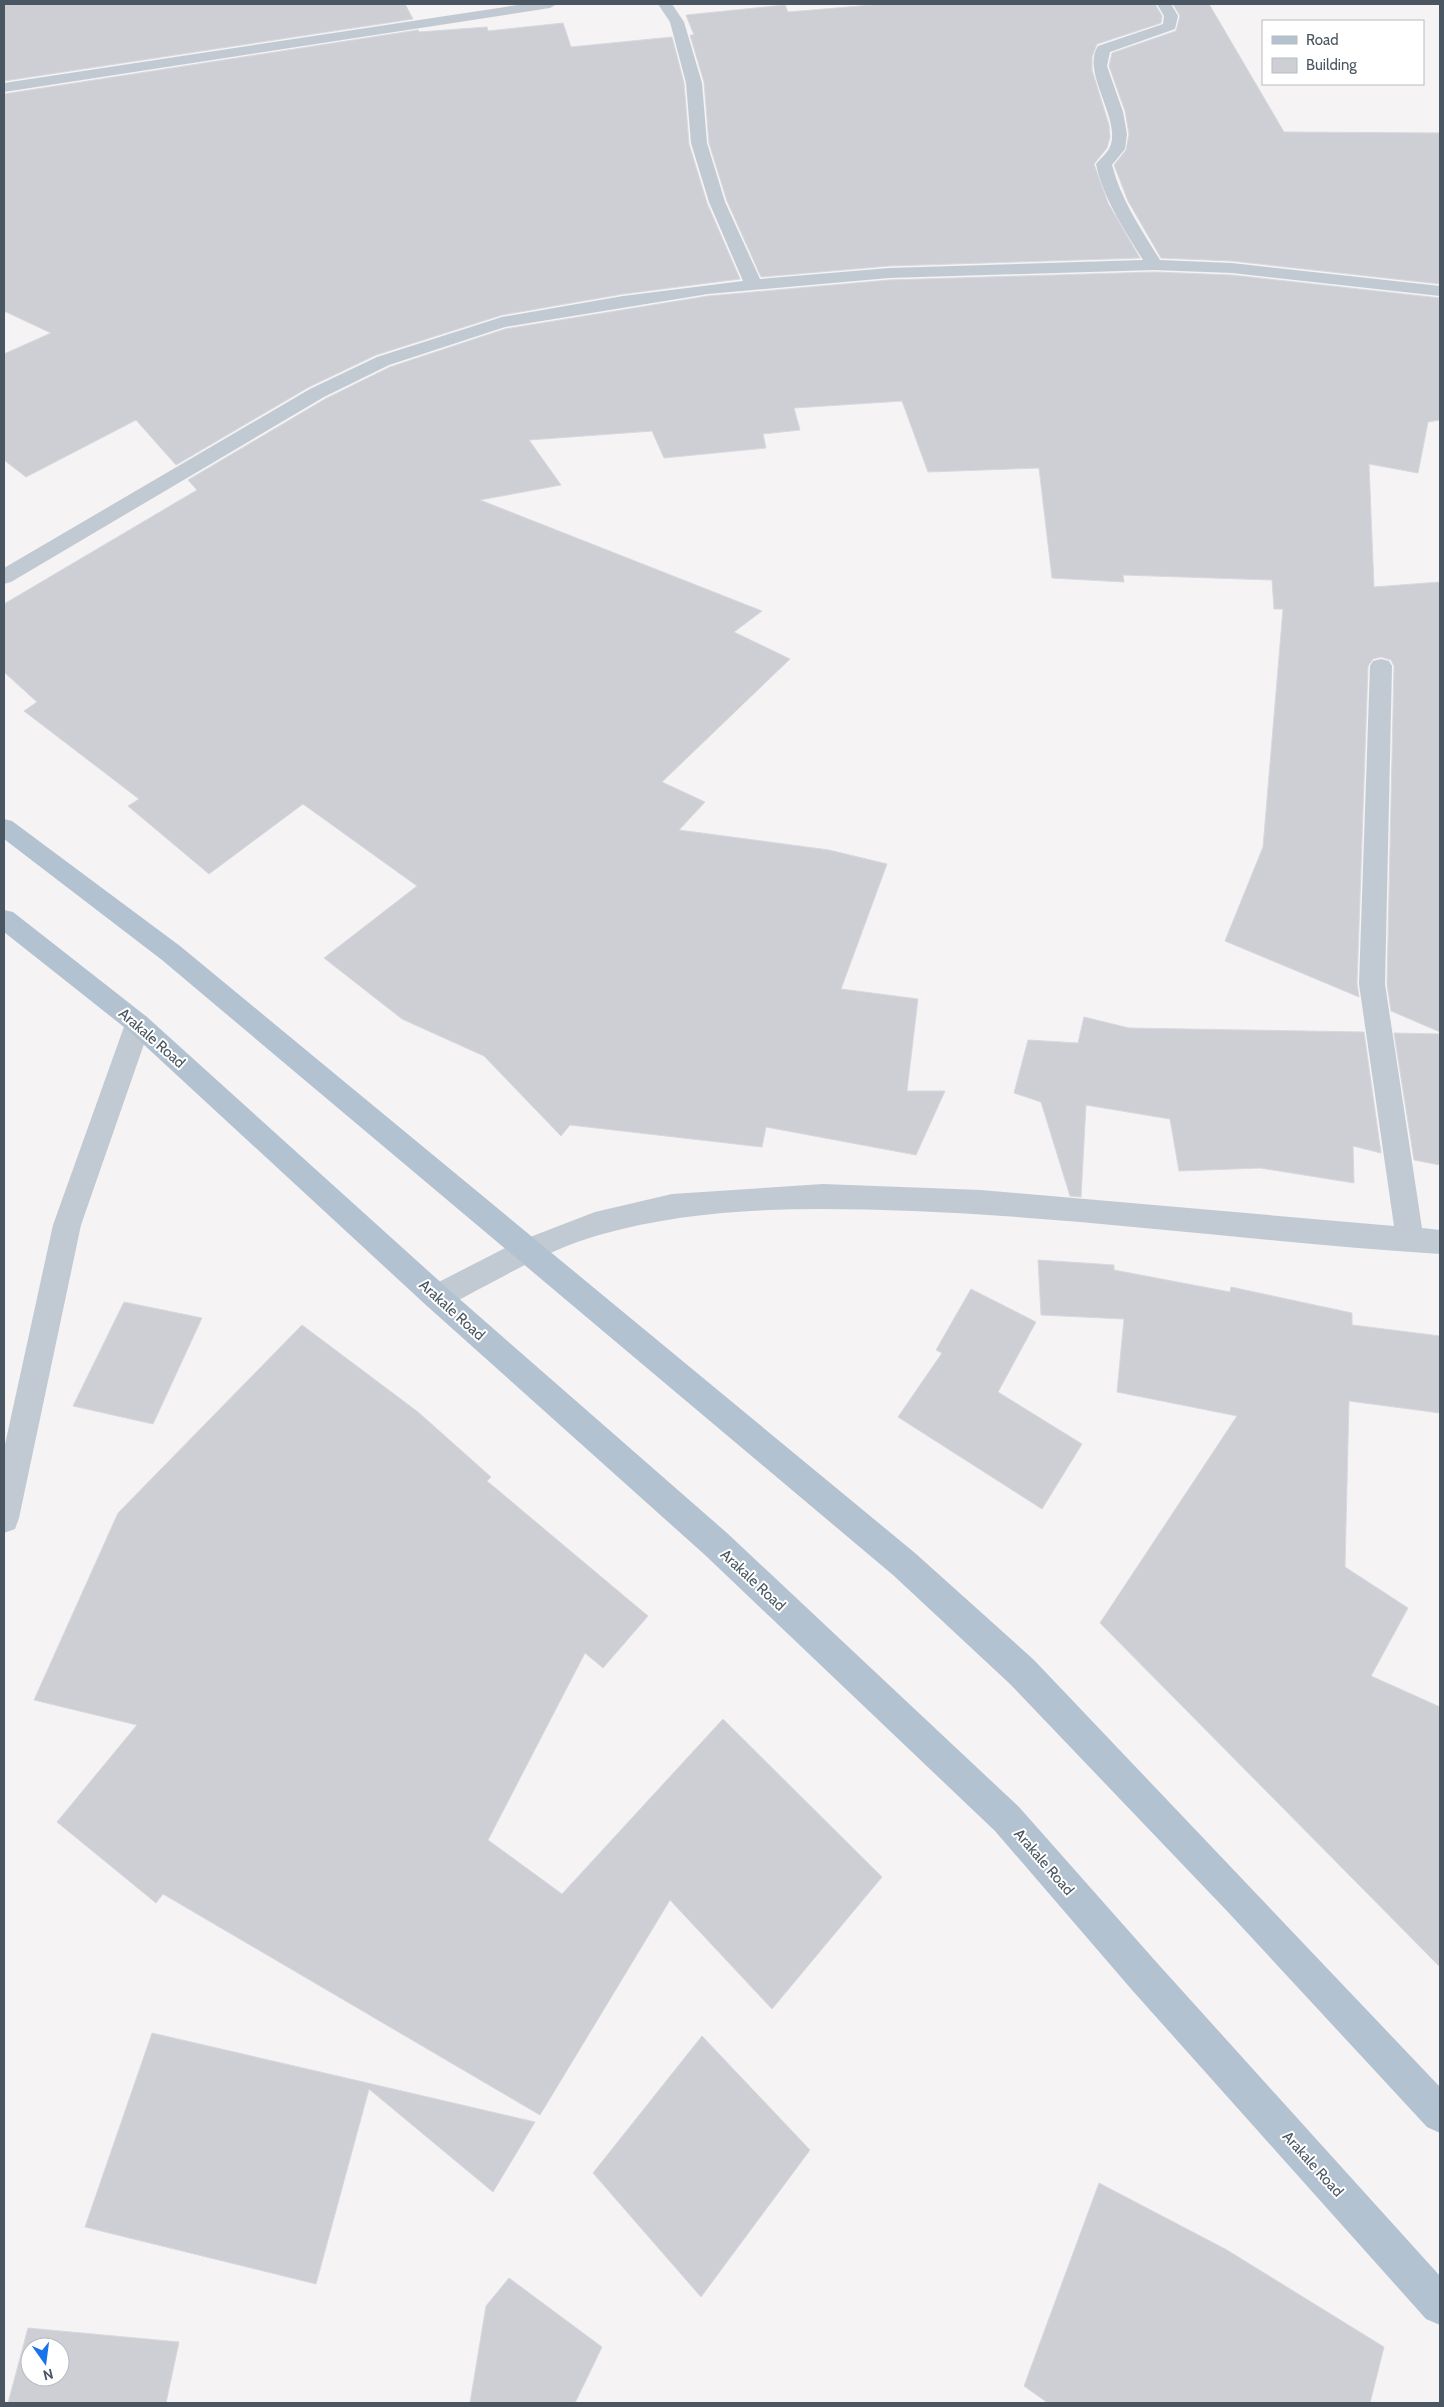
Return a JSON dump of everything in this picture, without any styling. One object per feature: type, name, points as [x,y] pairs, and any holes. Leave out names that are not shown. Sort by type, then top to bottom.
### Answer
[{"type":"main road","points":[[4,827],[171,953],[896,1557],[1022,1672],[1246,1906],[1440,2114]]},
{"type":"main road","name":"Arakale Road","points":[[4,919],[138,1024],[437,1297],[716,1544],[1006,1819],[1145,1978],[1440,2305]]},
{"type":"street","points":[[4,88],[550,4]]},
{"type":"street","points":[[665,4],[677,22],[694,83],[699,143],[717,202],[754,285]]},
{"type":"street","points":[[1154,264],[1106,179],[1104,164],[1117,149],[1119,134],[1115,112],[1100,66],[1103,49],[1170,26],[1171,16],[1164,4]]},
{"type":"street","points":[[4,576],[317,392],[383,361],[502,322],[623,301],[754,285],[889,273],[1154,264],[1232,268],[1440,291]]},
{"type":"street","points":[[1381,666],[1372,984],[1410,1240]]},
{"type":"street","points":[[4,1518],[68,1225],[138,1024]]},
{"type":"street","points":[[437,1297],[527,1251],[595,1224],[672,1206],[824,1196],[981,1202],[1440,1242]]},
{"type":"building","points":[[4,4],[405,4],[413,19],[4,81]]},
{"type":"building","points":[[884,4],[1155,4],[1162,16],[1161,23],[1097,44],[1092,57],[1092,70],[1109,125],[1110,137],[1107,148],[1094,164],[1108,203],[1140,258],[889,266],[761,277],[727,201],[709,143],[704,82],[690,35],[694,35],[686,15],[785,5],[788,12]]},
{"type":"building","points":[[1173,4],[1209,4],[1284,132],[1440,133],[1440,284],[1232,261],[1161,258],[1128,201],[1114,165],[1126,150],[1129,134],[1125,111],[1109,66],[1112,53],[1176,31],[1180,16]]},
{"type":"building","points":[[563,23],[571,47],[672,37],[684,83],[689,144],[707,203],[740,279],[623,294],[502,315],[376,355],[309,387],[176,465],[136,420],[26,477],[4,460],[4,354],[51,333],[4,311],[4,94],[418,30],[419,32],[487,27],[488,31]]},
{"type":"building","points":[[1154,272],[1232,275],[1440,298],[1440,420],[1428,422],[1418,473],[1369,464],[1374,587],[1440,582],[1440,1032],[1391,1011],[1387,984],[1394,666],[1391,660],[1381,657],[1373,659],[1368,666],[1357,984],[1359,997],[1225,941],[1263,847],[1283,609],[1274,609],[1272,580],[1123,575],[1124,582],[1052,578],[1039,468],[928,472],[902,401],[794,408],[800,430],[763,434],[766,448],[664,458],[652,431],[529,440],[561,485],[480,500],[762,611],[734,632],[790,659],[662,782],[705,802],[679,830],[829,850],[887,864],[841,989],[918,999],[907,1091],[945,1091],[916,1155],[766,1127],[762,1147],[570,1125],[561,1136],[484,1056],[402,1019],[324,958],[417,886],[303,804],[209,874],[128,806],[139,799],[24,711],[37,702],[4,672],[4,604],[197,490],[188,480],[325,399],[390,367],[505,329],[708,296],[889,280]]},
{"type":"building","points":[[1084,1017],[1129,1028],[1364,1032],[1381,1153],[1353,1146],[1354,1183],[1260,1168],[1179,1171],[1170,1119],[1086,1105],[1081,1197],[1070,1196],[1041,1102],[1014,1093],[1028,1040],[1078,1043]]},
{"type":"building","points":[[1394,1033],[1440,1034],[1440,1165],[1414,1160]]},
{"type":"building","points":[[1038,1260],[1114,1265],[1114,1270],[1230,1292],[1231,1287],[1352,1313],[1352,1325],[1440,1336],[1440,1413],[1349,1401],[1345,1567],[1408,1608],[1371,1676],[1440,1707],[1440,1967],[1100,1623],[1237,1416],[1117,1392],[1124,1319],[1041,1315]]},
{"type":"building","points":[[971,1289],[1036,1322],[998,1392],[1082,1444],[1042,1509],[898,1417],[942,1353],[936,1350]]},
{"type":"building","points":[[124,1302],[202,1318],[153,1424],[73,1406]]},
{"type":"building","points":[[302,1325],[418,1412],[491,1477],[487,1481],[648,1616],[603,1668],[585,1653],[488,1840],[562,1894],[723,1719],[882,1877],[772,2009],[670,1900],[540,2115],[163,1894],[156,1903],[57,1822],[137,1725],[34,1700],[118,1513]]},
{"type":"building","points":[[152,2033],[535,2122],[493,2192],[369,2089],[316,2284],[85,2227]]},
{"type":"building","points":[[702,2036],[810,2150],[701,2297],[593,2173]]},
{"type":"building","points":[[1099,2183],[1227,2250],[1384,2347],[1370,2403],[1048,2403],[1024,2386]]},
{"type":"building","points":[[509,2278],[602,2347],[575,2403],[470,2403],[486,2306]]},
{"type":"building","points":[[28,2328],[179,2342],[166,2403],[8,2403],[20,2358],[20,2387],[70,2387],[70,2337],[26,2337]]}]
